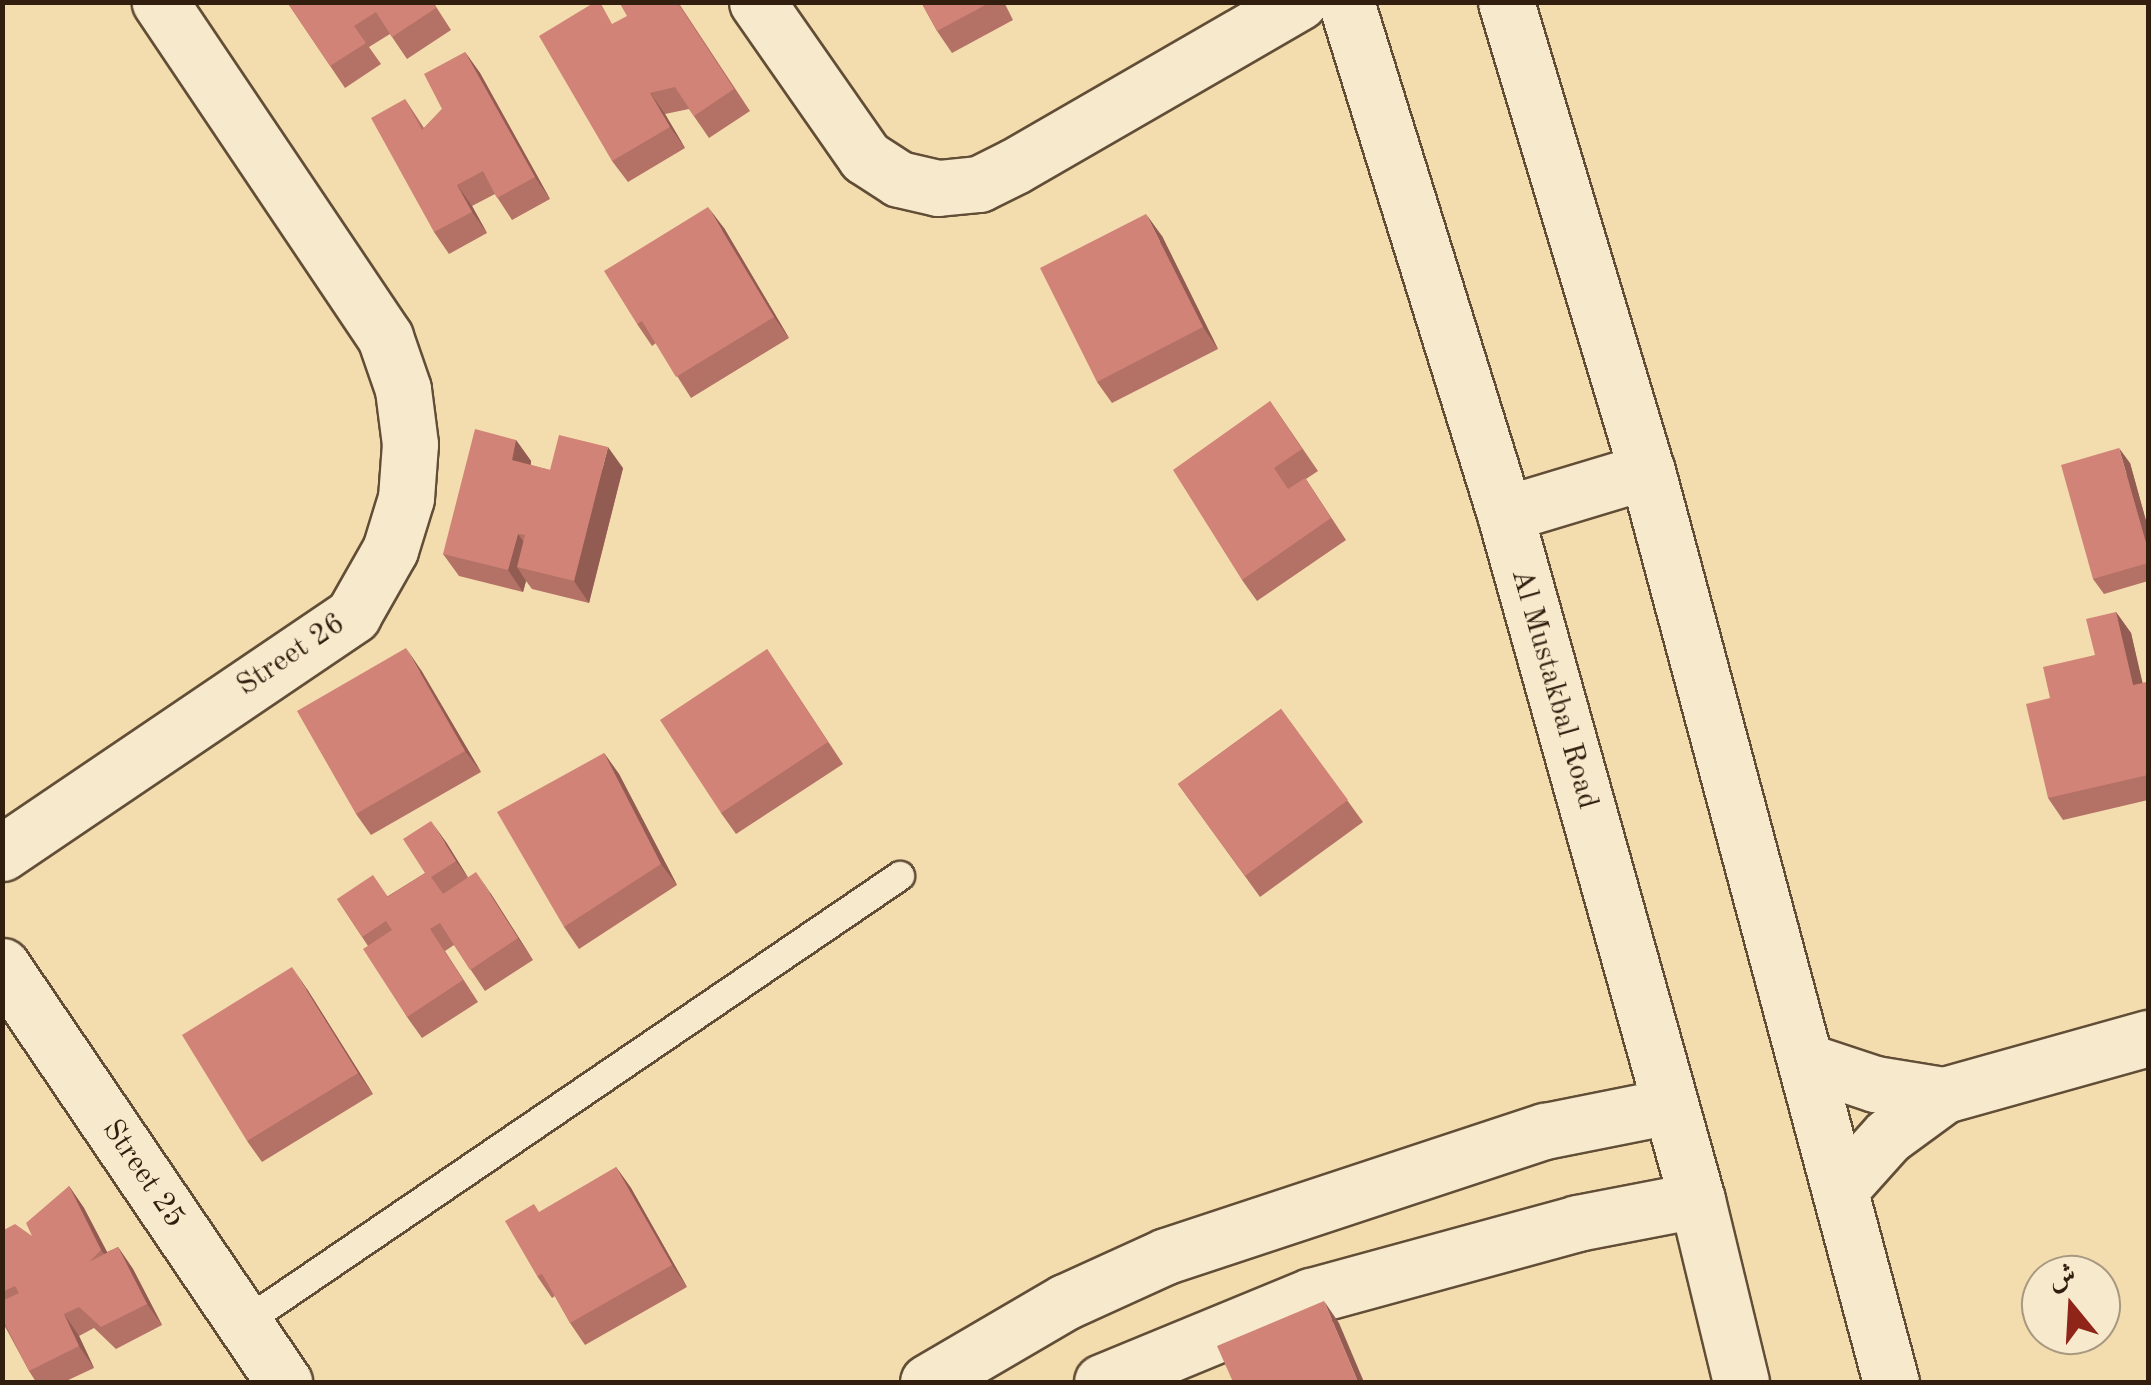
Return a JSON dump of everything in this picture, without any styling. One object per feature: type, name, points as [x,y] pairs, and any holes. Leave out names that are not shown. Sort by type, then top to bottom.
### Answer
[{"type":"street","name":"Street 26","points":[[2,853],[353,615],[390,550],[406,498],[410,444],[403,389],[385,338],[160,2]]},
{"type":"street","points":[[757,2],[865,156],[899,179],[938,188],[979,184],[1015,166],[1299,2]]},
{"type":"street","name":"Al Mustakbal Road","points":[[1346,2],[1505,514],[1697,1200],[1740,1382]]},
{"type":"street","points":[[1506,2],[1646,471],[1809,1062],[1891,1382]]},
{"type":"street","points":[[1505,514],[1646,471]]},
{"type":"street","name":"Street 25","points":[[2,966],[284,1382]]},
{"type":"street","points":[[1842,1187],[1888,1136],[1944,1094],[2148,1038]]},
{"type":"street","points":[[1809,1062],[1875,1084],[1944,1094]]},
{"type":"street","points":[[928,1382],[1065,1302],[1166,1256],[1528,1136],[1670,1106]]},
{"type":"street","points":[[1102,1382],[1311,1296],[1577,1223],[1697,1200]]},
{"type":"lane","points":[[244,1324],[900,876]]},
{"type":"building","points":[[287,2],[432,2],[436,8],[392,37],[376,12],[354,26],[366,43],[330,66]]},
{"type":"building","points":[[600,2],[612,24],[627,16],[619,2],[677,2],[734,89],[694,116],[675,87],[650,93],[670,127],[612,161],[539,36]]},
{"type":"building","points":[[921,2],[991,2],[937,31]]},
{"type":"building","points":[[465,52],[535,177],[497,198],[483,171],[457,185],[472,212],[434,232],[371,118],[405,99],[422,130],[442,109],[424,74]]},
{"type":"building","points":[[708,207],[774,317],[676,377],[642,321],[637,324],[604,271]]},
{"type":"building","points":[[1146,214],[1203,327],[1097,382],[1040,268]]},
{"type":"building","points":[[1270,401],[1302,449],[1274,468],[1288,489],[1305,478],[1331,518],[1242,580],[1173,470]]},
{"type":"building","points":[[475,429],[516,440],[512,460],[550,470],[559,435],[608,447],[574,581],[517,567],[525,535],[518,534],[508,570],[443,554]]},
{"type":"building","points":[[2119,448],[2148,550],[2148,563],[2093,579],[2061,465]]},
{"type":"building","points":[[2116,612],[2133,685],[2148,682],[2148,775],[2048,798],[2026,704],[2050,698],[2043,667],[2095,655],[2086,619]]},
{"type":"building","points":[[406,648],[465,751],[356,814],[297,711]]},
{"type":"building","points":[[767,649],[828,742],[721,813],[660,720]]},
{"type":"building","points":[[1281,709],[1348,800],[1245,876],[1178,784]]},
{"type":"building","points":[[604,753],[661,864],[564,927],[497,812]]},
{"type":"building","points":[[431,821],[456,861],[431,877],[443,894],[476,872],[518,938],[470,970],[440,923],[430,929],[463,980],[407,1017],[363,949],[392,930],[386,921],[362,937],[337,899],[373,875],[388,897],[425,873],[403,839]]},
{"type":"building","points":[[292,967],[358,1073],[247,1141],[182,1035]]},
{"type":"building","points":[[616,1167],[672,1265],[570,1323],[505,1221],[534,1204],[539,1212]]},
{"type":"building","points":[[69,1186],[101,1250],[89,1262],[118,1247],[147,1304],[101,1327],[79,1307],[64,1314],[79,1346],[29,1371],[2,1318],[2,1301],[19,1293],[15,1286],[2,1292],[2,1231],[15,1224],[32,1236],[26,1223]]},
{"type":"building","points":[[1324,1301],[1358,1382],[1233,1382],[1217,1346]]}]
